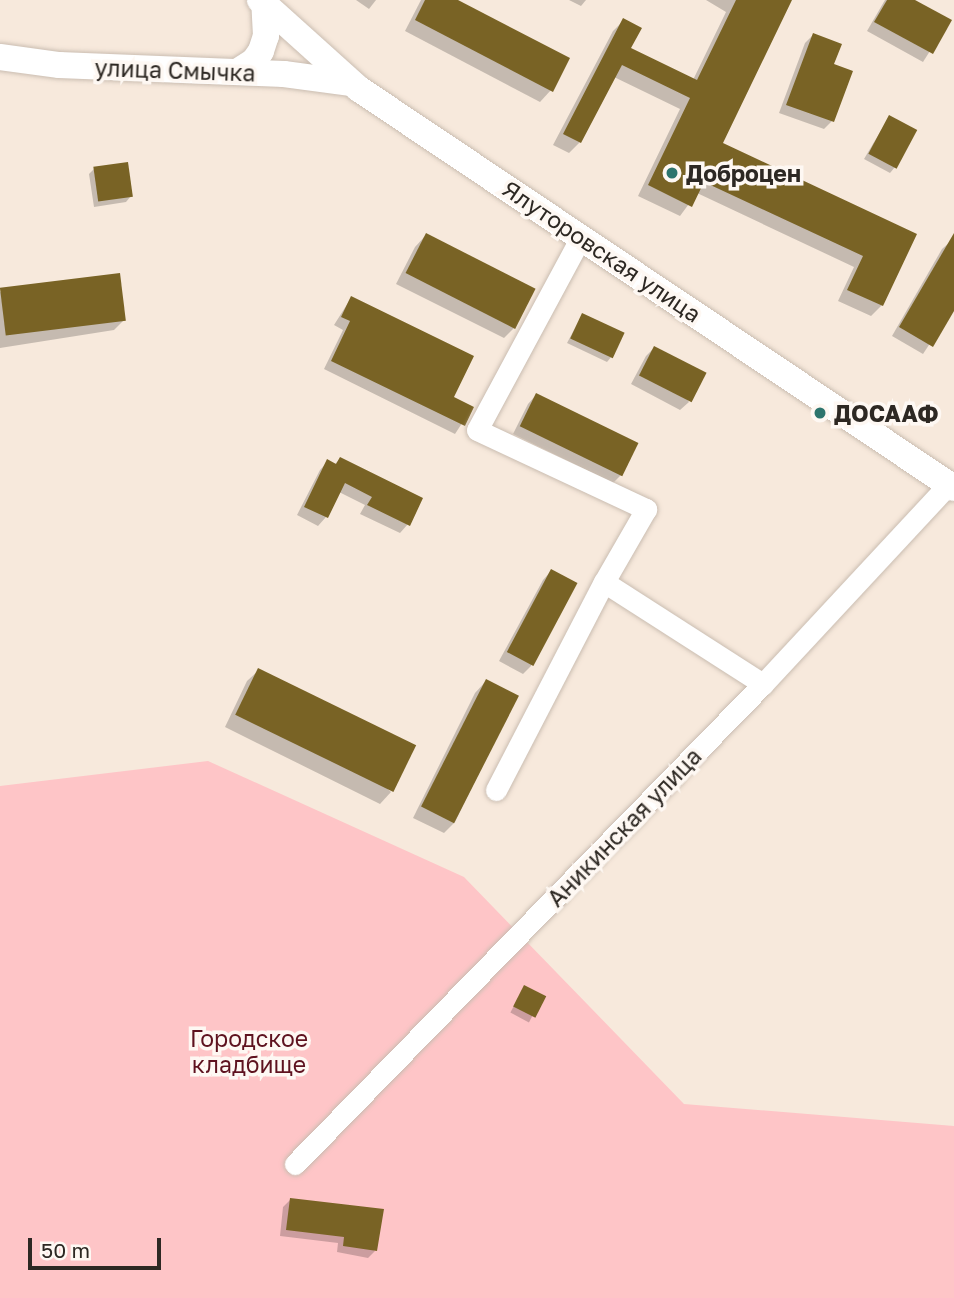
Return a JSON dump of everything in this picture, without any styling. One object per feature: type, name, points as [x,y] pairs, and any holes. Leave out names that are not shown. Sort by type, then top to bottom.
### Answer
[{"type":"main road","points":[[237,72],[254,61],[261,51],[265,36],[262,2]]},
{"type":"main road","name":"Ялуторовская улица","points":[[262,2],[351,83],[951,486]]},
{"type":"main road","name":"улица Смычка","points":[[0,57],[59,65],[284,74],[351,83]]},
{"type":"street","points":[[496,790],[604,582],[646,509],[477,430],[581,237]]},
{"type":"street","name":"Аникинская улица","points":[[295,1164],[763,684],[951,486]]},
{"type":"street","points":[[604,582],[763,684]]},
{"type":"green space","name":"Городское кладбище","points":[[208,761],[464,877],[684,1104],[954,1126],[954,1298],[0,1298],[0,786]]},
{"type":"building","points":[[425,0],[458,0],[570,58],[553,92],[415,20]]},
{"type":"building","points":[[736,0],[792,0],[723,143],[917,234],[883,306],[847,290],[863,256],[704,182],[692,207],[648,185],[690,98],[622,65],[581,143],[563,134],[623,18],[642,28],[631,48],[697,80]]},
{"type":"building","points":[[887,0],[915,0],[952,20],[933,54],[874,22]]},
{"type":"building","points":[[813,33],[842,44],[834,64],[853,71],[834,122],[786,105]]},
{"type":"building","points":[[889,115],[917,130],[897,169],[868,154]]},
{"type":"building","points":[[128,162],[133,197],[98,202],[93,167]]},
{"type":"building","points":[[426,233],[536,289],[515,329],[406,273]]},
{"type":"building","points":[[954,233],[954,311],[933,347],[899,327]]},
{"type":"building","points":[[120,273],[126,321],[6,335],[0,288]]},
{"type":"building","points":[[351,296],[474,356],[454,397],[474,407],[465,426],[331,361],[350,321],[341,317]]},
{"type":"building","points":[[582,313],[625,333],[613,358],[570,338]]},
{"type":"building","points":[[654,346],[707,373],[692,402],[639,375]]},
{"type":"building","points":[[536,393],[638,443],[622,476],[520,426]]},
{"type":"building","points":[[340,457],[423,498],[410,526],[367,505],[372,497],[345,483],[328,518],[304,507],[327,459],[336,464]]},
{"type":"building","points":[[551,569],[577,583],[533,666],[507,652]]},
{"type":"building","points":[[258,668],[416,745],[393,792],[235,715]]},
{"type":"building","points":[[486,679],[519,696],[454,823],[421,806]]},
{"type":"building","points":[[524,985],[546,996],[535,1018],[513,1006]]},
{"type":"building","points":[[290,1198],[384,1209],[377,1251],[343,1246],[344,1237],[286,1230]]},
{"type":"place","name":"Доброцен","points":[[672,173]]},
{"type":"place","name":"ДОСААФ","points":[[820,413]]}]
